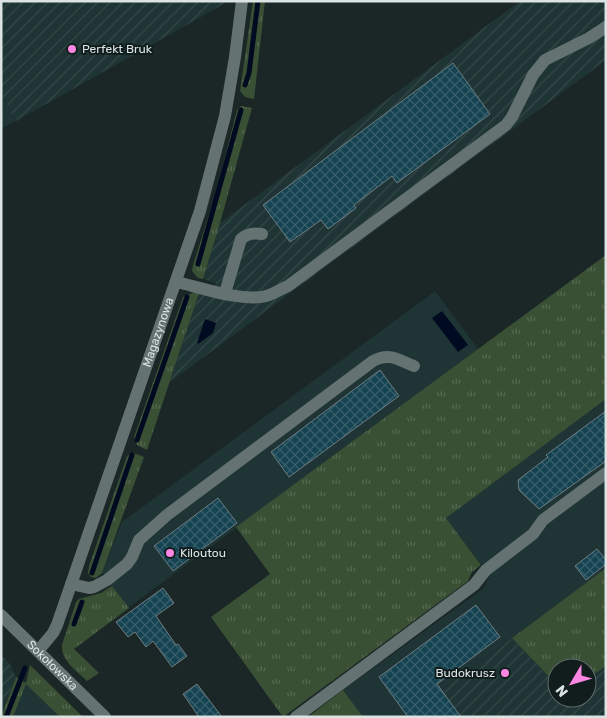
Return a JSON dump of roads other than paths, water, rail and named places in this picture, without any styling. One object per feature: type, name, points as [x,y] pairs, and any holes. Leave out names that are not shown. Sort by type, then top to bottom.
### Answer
[{"type":"street","name":"Magazynowa","points":[[38,651],[57,625],[200,211],[225,116],[242,1]]},
{"type":"street","points":[[177,282],[241,297],[256,298],[269,296],[288,286],[506,125],[533,75],[545,60],[589,38],[606,27]]},
{"type":"street","points":[[225,293],[241,239],[246,235],[254,233],[262,234]]},
{"type":"street","points":[[71,584],[89,588],[107,580],[127,564],[139,540],[168,515],[373,361],[382,356],[390,356],[414,366]]},
{"type":"street","points":[[296,717],[474,585],[486,570],[533,534],[543,520],[606,473]]},
{"type":"street","name":"Sokołowska","points":[[1,615],[106,717]]},
{"type":"water","points":[[442,311],[468,345],[458,352],[432,318]]},
{"type":"water","points":[[205,319],[216,323],[213,333],[198,344],[197,343]]},
{"type":"waterway","points":[[245,85],[249,73],[258,1]]},
{"type":"waterway","points":[[198,264],[241,110]]},
{"type":"waterway","points":[[137,440],[187,297]]},
{"type":"waterway","points":[[92,573],[132,455]]},
{"type":"waterway","points":[[74,624],[82,602]]},
{"type":"waterway","points":[[6,717],[25,668]]},
{"type":"place","name":"Perfekt Bruk","points":[[72,49]]},
{"type":"place","name":"Kiloutou","points":[[170,553]]},
{"type":"place","name":"Budokrusz","points":[[505,673]]}]
